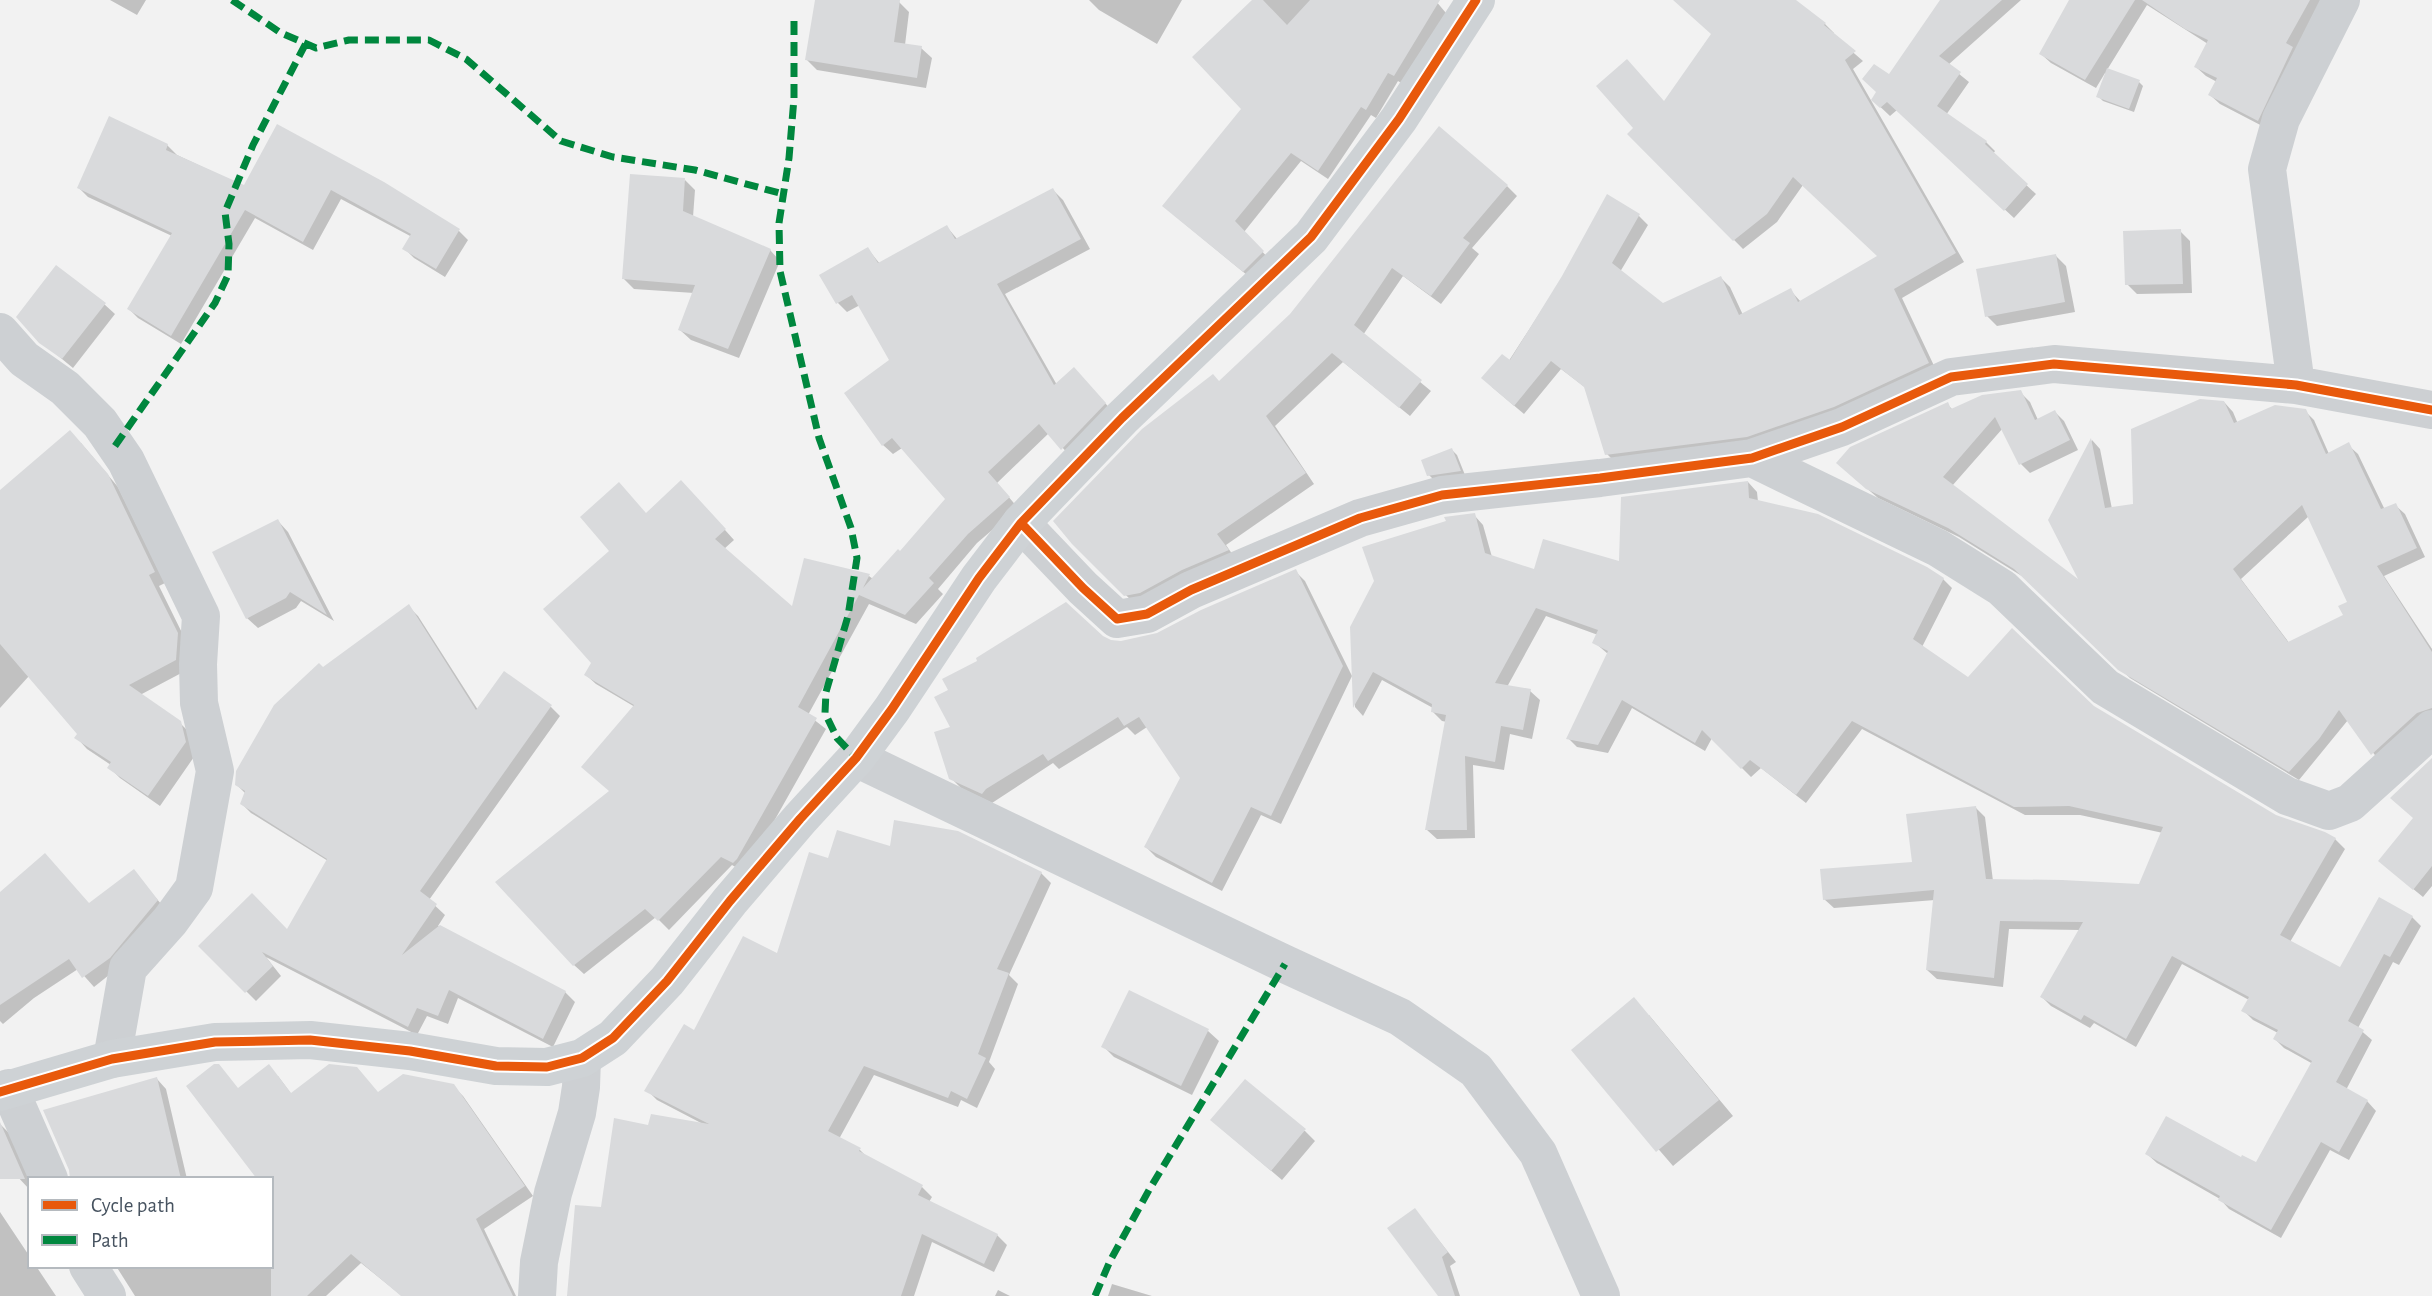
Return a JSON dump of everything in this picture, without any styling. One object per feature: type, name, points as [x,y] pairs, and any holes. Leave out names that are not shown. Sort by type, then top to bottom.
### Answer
[{"type":"street","points":[[48,1177],[4,1090],[112,1059],[215,1042],[310,1040],[410,1051],[496,1066],[547,1067],[582,1058],[613,1038],[667,981],[738,891],[856,758],[979,578],[1021,523],[1122,418],[1311,237],[1399,119],[1476,0]]},
{"type":"street","points":[[2296,385],[2267,169],[2281,119],[2341,0]]},
{"type":"street","points":[[0,332],[24,359],[65,388],[100,423],[126,461],[201,616],[199,703],[215,771],[194,888],[170,921],[128,968],[112,1059]]},
{"type":"street","points":[[1021,523],[1083,588],[1117,619],[1147,614],[1191,590],[1360,518],[1442,495],[1752,458],[1842,427],[1951,377],[2054,364],[2296,385],[2432,410]]},
{"type":"street","points":[[1752,458],[1938,548],[1991,581],[2105,687],[2287,796],[2329,811],[2350,803],[2432,729]]},
{"type":"street","points":[[856,758],[1400,1017],[1476,1070],[1538,1153],[1601,1296]]},
{"type":"street","points":[[537,1296],[539,1262],[552,1193],[577,1113],[582,1058]]},
{"type":"street","points":[[89,1268],[107,1296]]},
{"type":"building","points":[[815,0],[900,0],[894,42],[922,46],[917,78],[805,60]]},
{"type":"building","points":[[1252,0],[1263,0],[1287,25],[1310,0],[1440,0],[1394,76],[1388,73],[1366,110],[1361,107],[1318,171],[1291,153],[1235,221],[1264,251],[1243,272],[1162,206],[1241,109],[1192,57]]},
{"type":"building","points":[[1673,0],[1796,0],[1826,23],[1824,25],[1856,51],[1845,60],[1956,253],[1894,289],[1929,363],[1834,407],[1747,437],[1605,455],[1584,387],[1551,361],[1514,406],[1481,378],[1502,354],[1510,360],[1562,276],[1607,194],[1640,214],[1612,263],[1663,303],[1721,276],[1739,315],[1791,288],[1798,302],[1877,256],[1793,177],[1767,214],[1733,241],[1627,134],[1633,128],[1596,86],[1627,59],[1664,101],[1711,34]]},
{"type":"building","points":[[1940,0],[2002,0],[1939,56],[1961,72],[1937,106],[1987,141],[1985,144],[2028,184],[2004,211],[1887,102],[1880,108],[1871,100],[1876,92],[1862,79],[1874,64],[1889,74]]},
{"type":"building","points":[[2069,0],[2135,0],[2085,80],[2039,54]]},
{"type":"building","points":[[2142,0],[2310,0],[2286,43],[2293,47],[2258,121],[2208,95],[2217,78],[2194,67],[2208,40],[2185,29]]},
{"type":"building","points":[[2107,68],[2140,80],[2129,109],[2096,97]]},
{"type":"building","points":[[109,116],[168,144],[166,150],[244,185],[277,124],[384,182],[460,229],[436,269],[402,249],[411,234],[331,190],[303,242],[245,210],[171,336],[127,309],[172,233],[77,188]]},
{"type":"building","points":[[1439,126],[1508,185],[1463,238],[1470,243],[1431,296],[1392,268],[1354,325],[1422,380],[1399,408],[1332,353],[1266,416],[1306,473],[1217,534],[1229,550],[1182,570],[1140,593],[1124,596],[1053,521],[1142,429],[1213,374],[1219,381],[1290,314]]},
{"type":"building","points":[[630,174],[685,178],[683,211],[771,249],[728,349],[678,330],[695,285],[622,279]]},
{"type":"building","points":[[1053,188],[1081,239],[997,284],[1054,385],[1074,367],[1106,403],[1061,450],[1039,424],[988,472],[1010,497],[968,534],[929,578],[934,583],[905,615],[859,595],[798,707],[817,718],[737,859],[733,863],[721,857],[658,921],[645,909],[573,966],[495,882],[609,791],[581,767],[634,705],[584,675],[591,663],[543,609],[609,551],[580,517],[619,482],[646,513],[681,480],[726,529],[715,539],[792,606],[804,558],[870,574],[863,588],[898,549],[900,551],[945,499],[892,438],[882,446],[844,393],[889,360],[852,295],[836,304],[819,275],[868,247],[878,263],[947,225],[955,239]]},
{"type":"building","points":[[2181,229],[2183,284],[2125,285],[2123,231]]},
{"type":"building","points":[[2056,254],[2065,302],[1985,317],[1976,269]]},
{"type":"building","points":[[56,265],[106,303],[62,359],[39,343],[16,317]]},
{"type":"building","points":[[2021,390],[2035,420],[2055,410],[2070,440],[2019,465],[1995,417],[1943,477],[2078,579],[2048,520],[2091,438],[2105,508],[2133,504],[2131,429],[2200,399],[2224,401],[2234,423],[2275,405],[2306,409],[2326,454],[2349,442],[2381,509],[2396,503],[2417,548],[2377,566],[2432,652],[2432,708],[2417,713],[2371,755],[2339,710],[2319,739],[2289,772],[2118,670],[2014,569],[1948,528],[1866,489],[1836,463],[1850,447],[1948,402],[1951,409],[1982,395]],"holes":[[[2302,505],[2347,602],[2338,606],[2343,615],[2288,642],[2233,569]]]},
{"type":"building","points":[[70,430],[108,474],[155,572],[149,575],[178,633],[176,660],[129,685],[181,721],[186,742],[148,796],[107,768],[111,762],[74,738],[77,734],[0,644],[0,490]]},
{"type":"building","points":[[1452,448],[1461,471],[1427,476],[1421,460]]},
{"type":"building","points":[[1748,481],[1749,498],[1818,514],[1927,567],[1944,578],[1913,639],[1968,677],[2012,628],[2094,706],[2276,815],[2336,838],[2280,935],[2340,967],[2379,897],[2413,916],[2390,957],[2384,954],[2348,1021],[2364,1030],[2336,1082],[2368,1100],[2339,1152],[2321,1142],[2271,1230],[2218,1200],[2220,1196],[2145,1154],[2166,1116],[2241,1157],[2242,1155],[2256,1162],[2312,1061],[2273,1039],[2278,1030],[2241,1011],[2249,997],[2172,956],[2126,1039],[2084,1015],[2081,1020],[2040,997],[2083,922],[2000,921],[1994,978],[1926,970],[1934,890],[1823,900],[1820,869],[1912,862],[1906,814],[1976,806],[1986,879],[2139,884],[2163,827],[2069,806],[2014,807],[1852,721],[1796,795],[1750,760],[1741,769],[1702,730],[1695,743],[1622,700],[1598,745],[1566,739],[1608,651],[1592,643],[1598,630],[1536,608],[1495,683],[1531,689],[1523,730],[1501,726],[1495,762],[1465,756],[1467,830],[1425,830],[1446,715],[1431,712],[1432,704],[1373,672],[1353,708],[1350,627],[1374,581],[1362,547],[1446,521],[1444,517],[1475,513],[1485,553],[1534,569],[1543,539],[1619,561],[1621,497]]},
{"type":"building","points":[[278,519],[327,615],[290,592],[286,598],[246,619],[212,552]]},
{"type":"building","points":[[1296,569],[1343,666],[1271,816],[1251,807],[1212,883],[1144,847],[1180,778],[1139,717],[1124,726],[1118,717],[1048,761],[1043,754],[982,794],[949,779],[934,732],[950,727],[934,697],[948,690],[942,679],[977,661],[976,658],[1066,602],[1103,636],[1121,641],[1157,633],[1201,610]]},
{"type":"building","points":[[409,604],[476,710],[504,671],[552,705],[420,891],[437,904],[402,955],[440,925],[566,991],[543,1039],[449,990],[438,1016],[417,1008],[408,1027],[262,952],[273,966],[245,993],[198,946],[252,893],[287,929],[327,859],[240,804],[245,791],[235,785],[236,771],[274,705],[319,663],[323,667]]},
{"type":"building","points":[[2432,758],[2432,866],[2413,890],[2378,861],[2413,818],[2390,798]]},
{"type":"building","points":[[894,820],[958,831],[1042,872],[997,969],[1009,973],[978,1054],[986,1058],[967,1099],[951,1091],[948,1098],[864,1066],[828,1131],[923,1185],[918,1195],[998,1234],[984,1264],[922,1234],[901,1296],[567,1296],[575,1205],[601,1207],[614,1118],[648,1125],[651,1114],[709,1124],[644,1091],[684,1024],[694,1030],[743,936],[777,953],[809,852],[828,858],[837,830],[890,846]]},
{"type":"building","points":[[45,853],[89,903],[134,869],[158,900],[110,958],[82,978],[69,959],[0,1005],[0,892]]},
{"type":"building","points":[[1129,990],[1209,1029],[1181,1086],[1101,1047]]},
{"type":"building","points":[[1634,997],[1719,1100],[1656,1152],[1571,1050]]},
{"type":"building","points":[[214,1064],[219,1064],[238,1088],[269,1064],[291,1093],[329,1064],[357,1067],[378,1092],[403,1074],[454,1084],[525,1186],[476,1219],[513,1296],[401,1296],[351,1254],[307,1296],[271,1296],[273,1177],[255,1177],[186,1086]]},
{"type":"building","points":[[157,1077],[181,1177],[70,1177],[43,1110]]},
{"type":"building","points":[[1245,1079],[1306,1129],[1271,1171],[1210,1120]]},
{"type":"building","points":[[0,1122],[25,1179],[0,1179]]},
{"type":"building","points":[[1415,1208],[1448,1252],[1442,1257],[1455,1296],[1438,1296],[1387,1228]]},
{"type":"marked path","points":[[232,0],[281,33],[316,48],[349,40],[429,40],[466,59],[561,141],[613,157],[695,170],[783,194]]},
{"type":"marked path","points":[[794,21],[794,98],[789,158],[779,223],[780,271],[819,438],[851,528],[857,558],[848,616],[826,692],[825,713],[837,738],[856,758]]},
{"type":"marked path","points":[[115,446],[215,303],[228,275],[229,244],[225,212],[253,145],[306,43]]},
{"type":"marked path","points":[[1095,1296],[1110,1261],[1149,1190],[1285,964]]},
{"type":"cycle path","points":[[0,1092],[112,1059],[215,1042],[310,1040],[410,1051],[496,1066],[547,1067],[582,1058],[613,1038],[667,981],[730,901],[856,758],[979,578],[1021,523],[1122,418],[1311,237],[1399,119],[1476,0]]},
{"type":"cycle path","points":[[1021,523],[1083,588],[1117,619],[1147,614],[1191,590],[1360,518],[1442,495],[1752,458],[1842,427],[1951,377],[2054,364],[2296,385],[2432,410]]}]
